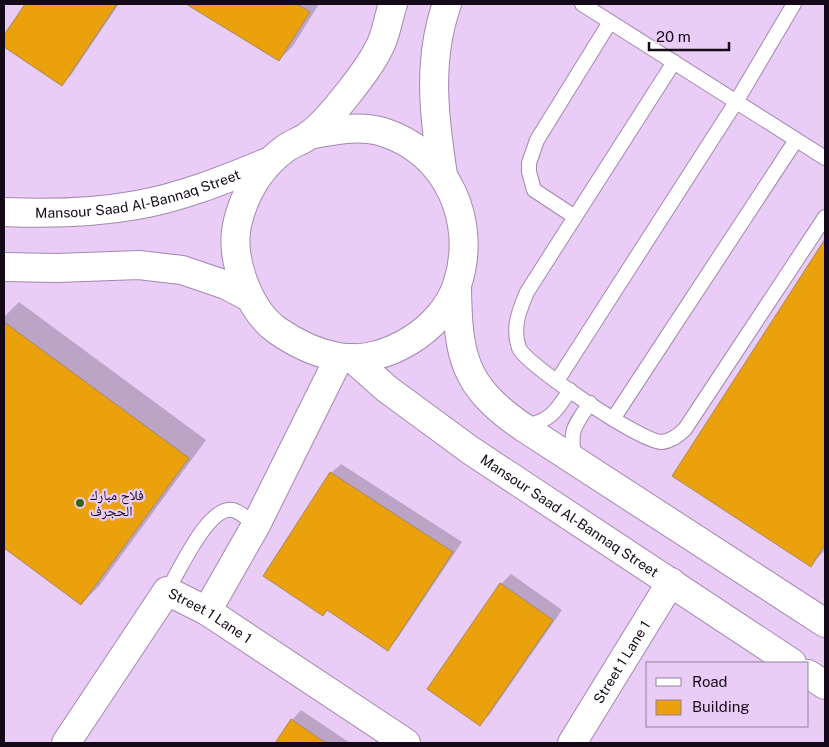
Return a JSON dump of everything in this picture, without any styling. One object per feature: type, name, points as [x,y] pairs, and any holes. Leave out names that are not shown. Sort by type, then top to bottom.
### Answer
[{"type":"street","points":[[310,135],[350,90],[379,50],[393,4]]},
{"type":"street","points":[[447,4],[434,67],[434,114],[443,175],[460,209],[462,219],[465,248],[457,287],[458,324],[463,360],[474,381],[493,402],[524,427],[825,623]]},
{"type":"street","points":[[443,175],[416,148],[383,132],[346,128],[310,135],[287,146],[268,162],[248,192],[237,226],[237,263],[250,297],[272,327],[303,348],[345,358],[385,353],[415,339],[440,316],[457,287]]},
{"type":"street","name":"Mansour Saad Al-Bannaq Street","points":[[4,212],[54,214],[138,205],[211,185],[268,162]]},
{"type":"street","points":[[4,267],[57,268],[139,265],[182,270],[226,285],[250,297]]},
{"type":"street","points":[[207,611],[256,525],[345,358]]},
{"type":"street","name":"Mansour Saad Al-Bannaq Street","points":[[345,358],[470,450],[791,662]]},
{"type":"street","name":"Street 1 Lane 1","points":[[572,743],[671,582]]},
{"type":"street","name":"Street 1 Lane 1","points":[[66,743],[167,591],[207,611],[406,743]]},
{"type":"street","points":[[809,675],[825,685]]},
{"type":"lane","points":[[582,4],[825,158]]},
{"type":"lane","points":[[557,381],[736,102],[794,4]]},
{"type":"lane","points":[[575,217],[534,190],[529,172],[529,163],[537,140],[610,22]]},
{"type":"lane","points":[[674,62],[527,292],[516,327],[518,343],[524,357],[640,436],[662,442],[671,440],[686,429],[825,217]]},
{"type":"lane","points":[[613,419],[796,140]]},
{"type":"lane","points":[[524,427],[544,422],[551,417],[570,390]]},
{"type":"lane","points":[[574,459],[571,436],[590,403]]},
{"type":"lane","points":[[167,591],[204,529],[216,514],[225,510],[234,510],[256,525]]},
{"type":"building","points":[[25,4],[117,4],[62,86],[4,47],[4,35]]},
{"type":"building","points":[[186,4],[297,4],[310,12],[279,61]]},
{"type":"building","points":[[825,239],[825,544],[811,567],[672,476]]},
{"type":"building","name":"فلاح مبارك الحجرف","points":[[4,322],[189,458],[81,605],[4,548]]},
{"type":"building","points":[[330,472],[453,552],[388,651],[327,610],[323,616],[263,576]]},
{"type":"building","points":[[500,583],[553,620],[480,726],[427,689]]},
{"type":"building","points":[[291,719],[326,743],[275,743]]},
{"type":"place","name":"فلاح مبارك الحجرف","points":[[80,503]]}]
